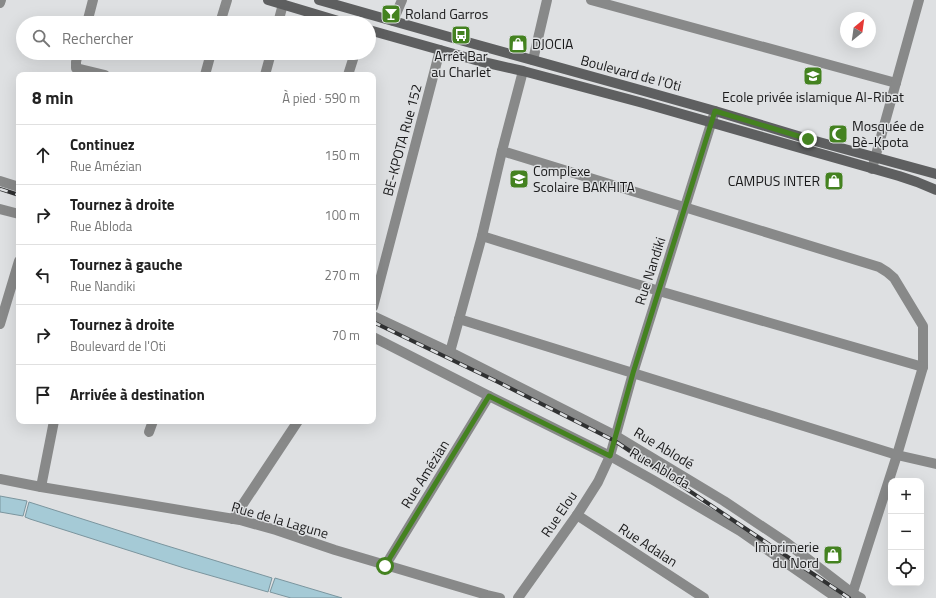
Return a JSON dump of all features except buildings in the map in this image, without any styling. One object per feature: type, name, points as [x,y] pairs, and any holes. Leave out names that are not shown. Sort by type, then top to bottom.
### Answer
[{"type":"main road","points":[[268,0],[322,16]]},
{"type":"main road","name":"Boulevard de l'Oti","points":[[325,1],[936,174]]},
{"type":"main road","name":"Boulevard de l'Oti","points":[[376,32],[712,123],[899,176],[936,190]]},
{"type":"street","points":[[89,16],[93,0]]},
{"type":"street","points":[[222,16],[227,0]]},
{"type":"street","points":[[393,21],[402,0]]},
{"type":"street","points":[[533,60],[547,0]]},
{"type":"street","points":[[591,0],[896,83]]},
{"type":"street","points":[[872,169],[919,0]]},
{"type":"street","points":[[322,16],[325,1]]},
{"type":"street","points":[[279,16],[282,4]]},
{"type":"street","name":"BE-KPOTA Rue 152","points":[[376,295],[440,50]]},
{"type":"street","points":[[76,60],[76,68],[93,72]]},
{"type":"street","points":[[206,72],[210,60]]},
{"type":"street","points":[[267,72],[269,60]]},
{"type":"street","points":[[349,72],[353,60]]},
{"type":"street","points":[[450,352],[482,236],[523,71]]},
{"type":"street","name":"Rue Nandiki","points":[[615,438],[633,373],[715,111]]},
{"type":"street","points":[[502,151],[884,269],[894,278],[923,326],[923,367],[854,596]]},
{"type":"street","points":[[0,181],[16,186]]},
{"type":"street","points":[[0,209],[16,213]]},
{"type":"street","points":[[482,236],[659,291],[923,367]]},
{"type":"street","points":[[0,324],[16,272]]},
{"type":"street","name":"Rue Ablodé","points":[[376,317],[450,352],[615,438],[724,501],[787,543],[854,596]]},
{"type":"street","points":[[459,319],[897,455],[936,464]]},
{"type":"street","name":"Rue Abloda","points":[[376,339],[610,456],[653,480],[740,531],[837,598]]},
{"type":"street","name":"Rue Amézian","points":[[385,566],[489,396]]},
{"type":"street","points":[[41,487],[53,424]]},
{"type":"street","points":[[149,432],[152,424]]},
{"type":"street","points":[[233,519],[296,424]]},
{"type":"street","name":"Rue Elou","points":[[518,598],[577,515],[598,482],[610,456],[615,438]]},
{"type":"street","name":"Rue de la Lagune","points":[[0,479],[240,520],[276,530],[385,566],[500,598]]},
{"type":"street","name":"Rue Adalan","points":[[577,515],[704,598]]},
{"type":"water","points":[[0,496],[27,501],[23,516],[0,512]]},
{"type":"water","points":[[29,502],[272,578],[268,592],[184,568],[30,519],[25,517]]},
{"type":"water","points":[[275,578],[342,598],[291,598],[270,592]]},
{"type":"railway","points":[[0,189],[16,194]]},
{"type":"railway","points":[[376,323],[498,382],[615,441],[849,598]]},
{"type":"place","name":"Roland Garros","points":[[391,14]]},
{"type":"place","name":"Arrêt Bar au Charlet","points":[[461,35]]},
{"type":"place","name":"DJOCIA","points":[[518,44]]},
{"type":"place","name":"Ecole privée islamique Al-Ribat","points":[[813,76]]},
{"type":"place","name":"Mosquée de Bè-Kpota","points":[[838,134]]},
{"type":"place","name":"Complexe Scolaire BAKHITA","points":[[519,179]]},
{"type":"place","name":"CAMPUS INTER","points":[[834,181]]},
{"type":"place","name":"Imprimerie du Nord","points":[[833,555]]},
{"type":"route","points":[[385,566],[489,396],[610,456],[633,373],[715,111],[808,139]]}]
